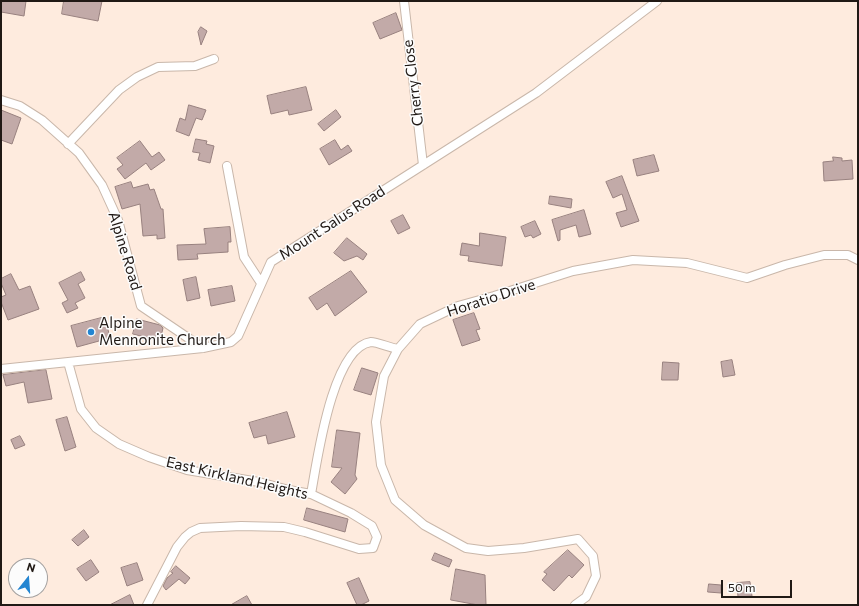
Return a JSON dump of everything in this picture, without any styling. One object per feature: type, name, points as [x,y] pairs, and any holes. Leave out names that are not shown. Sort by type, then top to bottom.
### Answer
[{"type":"street","name":"Cherry Close","points":[[404,1],[423,165]]},
{"type":"street","name":"Mount Salus Road","points":[[1,369],[203,348],[230,342],[238,336],[271,262],[536,93],[657,1]]},
{"type":"street","points":[[68,144],[119,90],[137,77],[158,67],[195,66],[214,58]]},
{"type":"street","name":"Alpine Road","points":[[1,100],[20,106],[42,120],[78,153],[102,185],[118,220],[141,306],[203,348]]},
{"type":"street","points":[[227,166],[244,257],[261,283]]},
{"type":"street","name":"Horatio Drive","points":[[575,605],[586,597],[596,576],[593,556],[578,539],[495,551],[466,548],[424,525],[394,500],[381,465],[376,422],[384,376],[398,349],[420,324],[458,306],[573,271],[633,260],[687,263],[748,278],[784,265],[824,255],[848,255],[858,260]]},
{"type":"street","points":[[311,494],[325,419],[337,380],[351,356],[360,346],[372,342],[398,349]]},
{"type":"street","name":"East Kirkland Heights","points":[[68,362],[82,409],[96,428],[119,444],[149,457],[187,470],[259,482],[311,494],[351,513],[372,526],[377,537],[373,548],[360,549],[284,527],[241,526],[200,528],[184,537],[177,547],[147,605]]},
{"type":"building","points":[[1,1],[26,1],[24,16],[1,12]]},
{"type":"building","points":[[64,1],[102,1],[98,21],[62,14]]},
{"type":"building","points":[[396,13],[402,30],[380,39],[373,23]]},
{"type":"building","points":[[201,27],[207,31],[201,45],[198,32]]},
{"type":"building","points":[[306,87],[312,110],[289,115],[288,110],[271,114],[267,96]]},
{"type":"building","points":[[189,105],[206,110],[202,120],[196,118],[189,136],[176,131],[180,118],[185,120]]},
{"type":"building","points":[[1,110],[21,118],[12,144],[1,140]]},
{"type":"building","points":[[336,110],[341,117],[324,131],[318,124]]},
{"type":"building","points":[[196,139],[207,141],[206,144],[214,146],[210,163],[198,160],[200,153],[193,152]]},
{"type":"building","points":[[335,140],[341,150],[348,145],[352,151],[329,165],[320,149]]},
{"type":"building","points":[[140,141],[152,157],[159,152],[165,160],[151,170],[146,163],[125,179],[117,169],[123,165],[117,158]]},
{"type":"building","points":[[654,155],[659,171],[637,176],[633,160]]},
{"type":"building","points":[[833,157],[842,158],[842,161],[852,160],[853,179],[824,181],[823,162],[833,161]]},
{"type":"building","points":[[622,176],[639,221],[621,227],[616,213],[627,210],[622,194],[613,198],[606,182]]},
{"type":"building","points":[[131,182],[133,188],[148,184],[150,190],[154,189],[161,209],[163,209],[165,238],[157,239],[157,235],[143,236],[140,204],[122,209],[115,187]]},
{"type":"building","points":[[550,196],[572,199],[571,208],[549,204]]},
{"type":"building","points":[[584,210],[591,234],[579,237],[576,225],[560,230],[560,240],[558,241],[552,220]]},
{"type":"building","points":[[403,215],[410,228],[398,234],[391,221]]},
{"type":"building","points":[[535,221],[541,234],[533,238],[531,235],[525,237],[521,227]]},
{"type":"building","points":[[230,227],[231,242],[228,242],[228,252],[197,254],[198,259],[178,260],[177,245],[206,244],[204,229]]},
{"type":"building","points":[[480,233],[506,237],[502,266],[468,261],[469,256],[460,255],[462,243],[479,246]]},
{"type":"building","points":[[347,238],[367,254],[363,260],[357,256],[344,261],[334,253]]},
{"type":"building","points":[[351,271],[367,292],[335,316],[327,303],[317,310],[309,298]]},
{"type":"building","points":[[81,272],[85,280],[78,284],[85,298],[75,303],[78,308],[67,313],[62,303],[68,300],[59,283]]},
{"type":"building","points":[[11,274],[19,290],[30,286],[39,309],[8,320],[1,302],[1,297],[6,295],[1,279]]},
{"type":"building","points":[[196,277],[200,298],[187,301],[183,280]]},
{"type":"building","points":[[232,286],[235,301],[211,306],[208,290]]},
{"type":"building","points":[[474,313],[480,329],[476,330],[480,340],[462,346],[453,320]]},
{"type":"building","name":"Alpine Mennonite Church","points":[[105,317],[110,338],[77,347],[71,326]]},
{"type":"building","points":[[137,319],[160,325],[163,328],[160,341],[133,334]]},
{"type":"building","points":[[732,360],[735,375],[723,377],[721,362]]},
{"type":"building","points":[[663,362],[679,363],[678,380],[662,380]]},
{"type":"building","points":[[362,368],[378,373],[371,395],[354,390]]},
{"type":"building","points":[[46,370],[52,399],[28,403],[24,382],[6,386],[3,375]]},
{"type":"building","points":[[287,412],[295,437],[268,444],[266,435],[254,438],[249,423]]},
{"type":"building","points":[[67,417],[76,447],[65,451],[56,420]]},
{"type":"building","points":[[337,430],[360,433],[355,475],[357,479],[345,494],[331,482],[342,468],[332,467]]},
{"type":"building","points":[[20,436],[25,445],[15,449],[11,440]]},
{"type":"building","points":[[307,508],[348,519],[345,532],[304,520]]},
{"type":"building","points":[[84,530],[89,537],[78,546],[72,540]]},
{"type":"building","points":[[568,550],[584,565],[572,578],[569,575],[554,591],[542,580],[547,574],[544,572]]},
{"type":"building","points":[[435,553],[452,560],[449,567],[432,560]]},
{"type":"building","points":[[91,560],[99,572],[86,581],[77,569]]},
{"type":"building","points":[[137,563],[143,580],[127,586],[121,568]]},
{"type":"building","points":[[176,566],[190,578],[185,584],[179,579],[166,590],[163,586],[167,578],[173,573],[171,572]]},
{"type":"building","points":[[456,569],[485,575],[486,605],[451,600]]},
{"type":"building","points":[[359,578],[369,601],[361,605],[357,605],[347,583]]},
{"type":"building","points":[[750,582],[752,596],[738,597],[737,583]]},
{"type":"building","points":[[709,584],[721,585],[721,593],[708,592]]},
{"type":"building","points":[[130,595],[134,605],[110,605]]},
{"type":"building","points":[[247,596],[252,605],[231,605]]},
{"type":"place","name":"Alpine Mennonite Church","points":[[91,332]]}]
